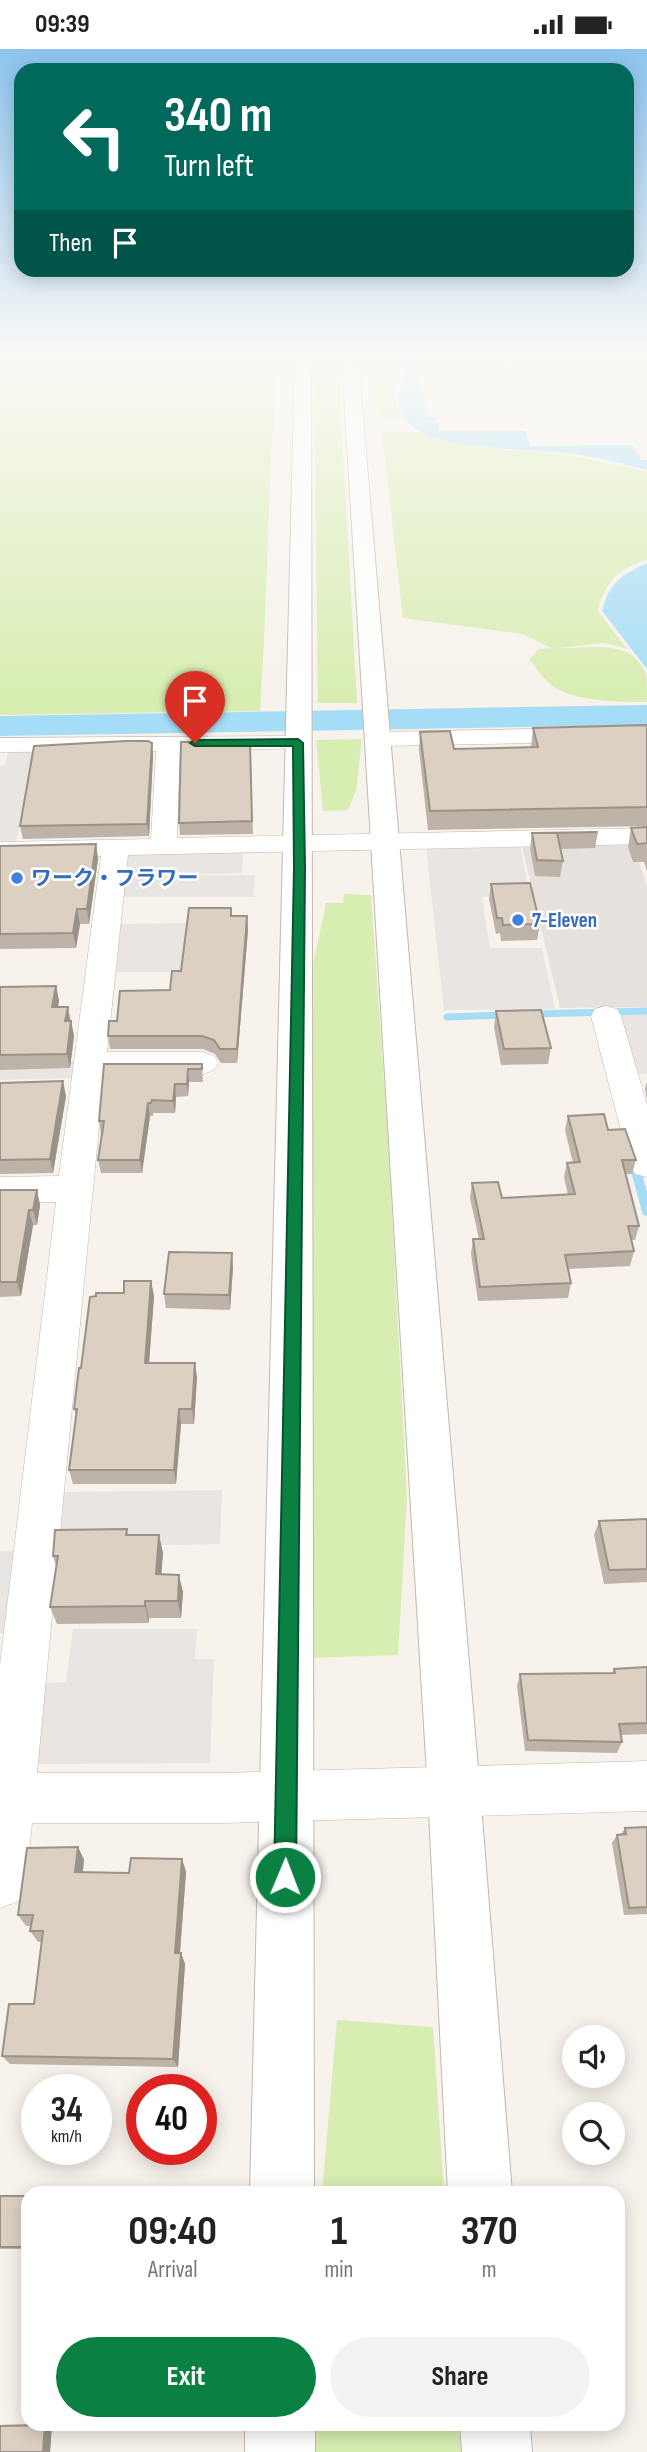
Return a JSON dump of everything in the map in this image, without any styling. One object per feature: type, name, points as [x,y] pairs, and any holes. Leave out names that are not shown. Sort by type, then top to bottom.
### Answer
[{"type":"street","points":[[282,2186],[300,844],[302,471]]},
{"type":"street","points":[[359,471],[454,1792],[480,2186]]},
{"type":"street","points":[[377,726],[647,734]]},
{"type":"street","points":[[0,745],[168,743],[299,729]]},
{"type":"street","points":[[164,845],[168,743]]},
{"type":"street","points":[[0,850],[647,836]]},
{"type":"street","points":[[0,1882],[4,1791],[75,1189],[80,1076],[116,847]]},
{"type":"street","points":[[606,1017],[635,1080],[647,1165]]},
{"type":"street","points":[[80,1076],[203,1063]]},
{"type":"street","points":[[0,1189],[75,1189]]},
{"type":"street","points":[[4,1791],[39,1800],[647,1786]]},
{"type":"street","points":[[280,2431],[280,2452]]},
{"type":"street","points":[[496,2431],[497,2452]]},
{"type":"shaded area","points":[[33,751],[16,844],[0,844],[0,766],[5,765],[8,752]]},
{"type":"shaded area","points":[[632,841],[647,886],[647,1007],[560,1008],[521,842]]},
{"type":"shaded area","points":[[520,845],[530,896],[482,897],[490,948],[542,948],[555,1009],[444,1010],[426,847]]},
{"type":"shaded area","points":[[127,851],[243,853],[242,873],[124,875]]},
{"type":"shaded area","points":[[255,875],[253,897],[121,897],[125,876]]},
{"type":"shaded area","points":[[186,923],[181,972],[112,972],[120,924]]},
{"type":"shaded area","points":[[647,1014],[647,1074],[633,1074],[615,1015]]},
{"type":"shaded area","points":[[77,1061],[75,1078],[0,1080],[0,1063]]},
{"type":"shaded area","points":[[222,1490],[220,1544],[55,1547],[62,1492]]},
{"type":"shaded area","points":[[0,1551],[22,1551],[10,1633],[0,1633]]},
{"type":"shaded area","points":[[73,1629],[197,1629],[195,1659],[214,1659],[210,1763],[32,1764],[44,1683],[66,1682]]},
{"type":"green space","points":[[0,471],[271,471],[260,711],[0,715]]},
{"type":"green space","points":[[315,471],[344,471],[357,703],[318,703]]},
{"type":"green space","points":[[386,471],[647,472],[647,560],[614,578],[598,611],[627,649],[605,643],[560,648],[609,647],[630,654],[646,674],[647,702],[597,700],[559,690],[547,681],[529,659],[539,649],[551,648],[523,634],[403,618]]},
{"type":"green space","points":[[362,739],[356,791],[348,810],[323,811],[316,740]]},
{"type":"green space","points":[[344,894],[371,895],[388,1136],[407,1498],[398,1655],[311,1658],[313,965],[326,903],[343,903]]},
{"type":"green space","points":[[337,2020],[433,2027],[444,2186],[323,2186]]},
{"type":"green space","points":[[311,2431],[460,2431],[461,2452],[311,2452]]},
{"type":"water","points":[[647,563],[647,669],[602,611],[617,581]]},
{"type":"water","points":[[647,705],[647,725],[0,736],[0,716]]},
{"type":"building","points":[[647,725],[647,807],[430,811],[420,732],[450,731],[454,749],[538,747],[533,728]]},
{"type":"building","points":[[126,741],[152,743],[147,824],[20,826],[34,746]]},
{"type":"building","points":[[181,742],[250,742],[252,821],[179,823]]},
{"type":"building","points":[[647,827],[647,843],[637,844],[631,828]]},
{"type":"building","points":[[598,832],[557,833],[563,861],[537,860],[532,833]]},
{"type":"building","points":[[96,844],[87,909],[77,909],[73,933],[0,934],[0,846]]},
{"type":"building","points":[[530,883],[540,924],[503,925],[502,918],[497,918],[491,884]]},
{"type":"building","points":[[189,908],[231,908],[231,916],[247,916],[237,1049],[220,1049],[214,1040],[202,1036],[108,1036],[109,1021],[117,1021],[120,991],[170,990],[172,971],[181,971]]},
{"type":"building","points":[[56,986],[52,1007],[68,1007],[65,1021],[71,1021],[67,1054],[0,1055],[0,987]]},
{"type":"building","points":[[541,1010],[551,1048],[504,1049],[496,1011]]},
{"type":"building","points":[[104,1064],[202,1064],[202,1069],[188,1069],[187,1084],[175,1084],[173,1101],[152,1100],[148,1103],[140,1160],[98,1160],[104,1121],[99,1121]]},
{"type":"building","points":[[63,1081],[50,1159],[0,1160],[0,1083]]},
{"type":"building","points":[[604,1114],[608,1130],[625,1129],[636,1160],[622,1160],[639,1226],[628,1226],[634,1251],[565,1255],[571,1283],[480,1287],[473,1239],[484,1239],[472,1183],[498,1182],[502,1198],[575,1194],[567,1163],[580,1162],[568,1116]]},
{"type":"building","points":[[0,1190],[37,1190],[33,1210],[29,1210],[17,1282],[0,1282]]},
{"type":"building","points":[[169,1252],[232,1253],[229,1295],[164,1294]]},
{"type":"building","points":[[124,1281],[151,1281],[145,1363],[195,1363],[192,1409],[179,1409],[174,1470],[69,1470],[77,1409],[74,1409],[90,1297],[96,1296],[96,1293],[124,1293]]},
{"type":"building","points":[[647,1519],[647,1569],[609,1570],[599,1521]]},
{"type":"building","points":[[127,1529],[126,1535],[159,1535],[156,1574],[179,1575],[178,1601],[145,1601],[145,1606],[50,1607],[58,1556],[53,1556],[55,1530]]},
{"type":"building","points":[[647,1667],[647,1723],[619,1724],[622,1742],[528,1740],[520,1674],[615,1673],[614,1669]]},
{"type":"building","points":[[647,1827],[647,1907],[629,1908],[617,1835],[626,1834],[625,1828]]},
{"type":"building","points":[[78,1847],[75,1872],[129,1873],[131,1858],[182,1859],[175,1953],[181,1953],[173,2059],[2,2056],[9,2004],[34,2004],[43,1931],[30,1931],[33,1915],[18,1915],[27,1848]]},
{"type":"building","points":[[0,2196],[21,2196],[21,2247],[0,2247]]},
{"type":"building","points":[[0,2426],[21,2426],[21,2431],[45,2431],[43,2452],[0,2452]]},
{"type":"waterway","points":[[531,1014],[647,1011]]},
{"type":"waterway","points":[[447,1017],[506,1015]]},
{"type":"waterway","points":[[634,1164],[647,1211]]},
{"type":"place","name":"ワーク・フラワー","points":[[17,878]]},
{"type":"place","name":"7-Eleven","points":[[518,920]]},
{"type":"route","points":[[195,743],[298,743],[300,868],[285,1877]]}]
